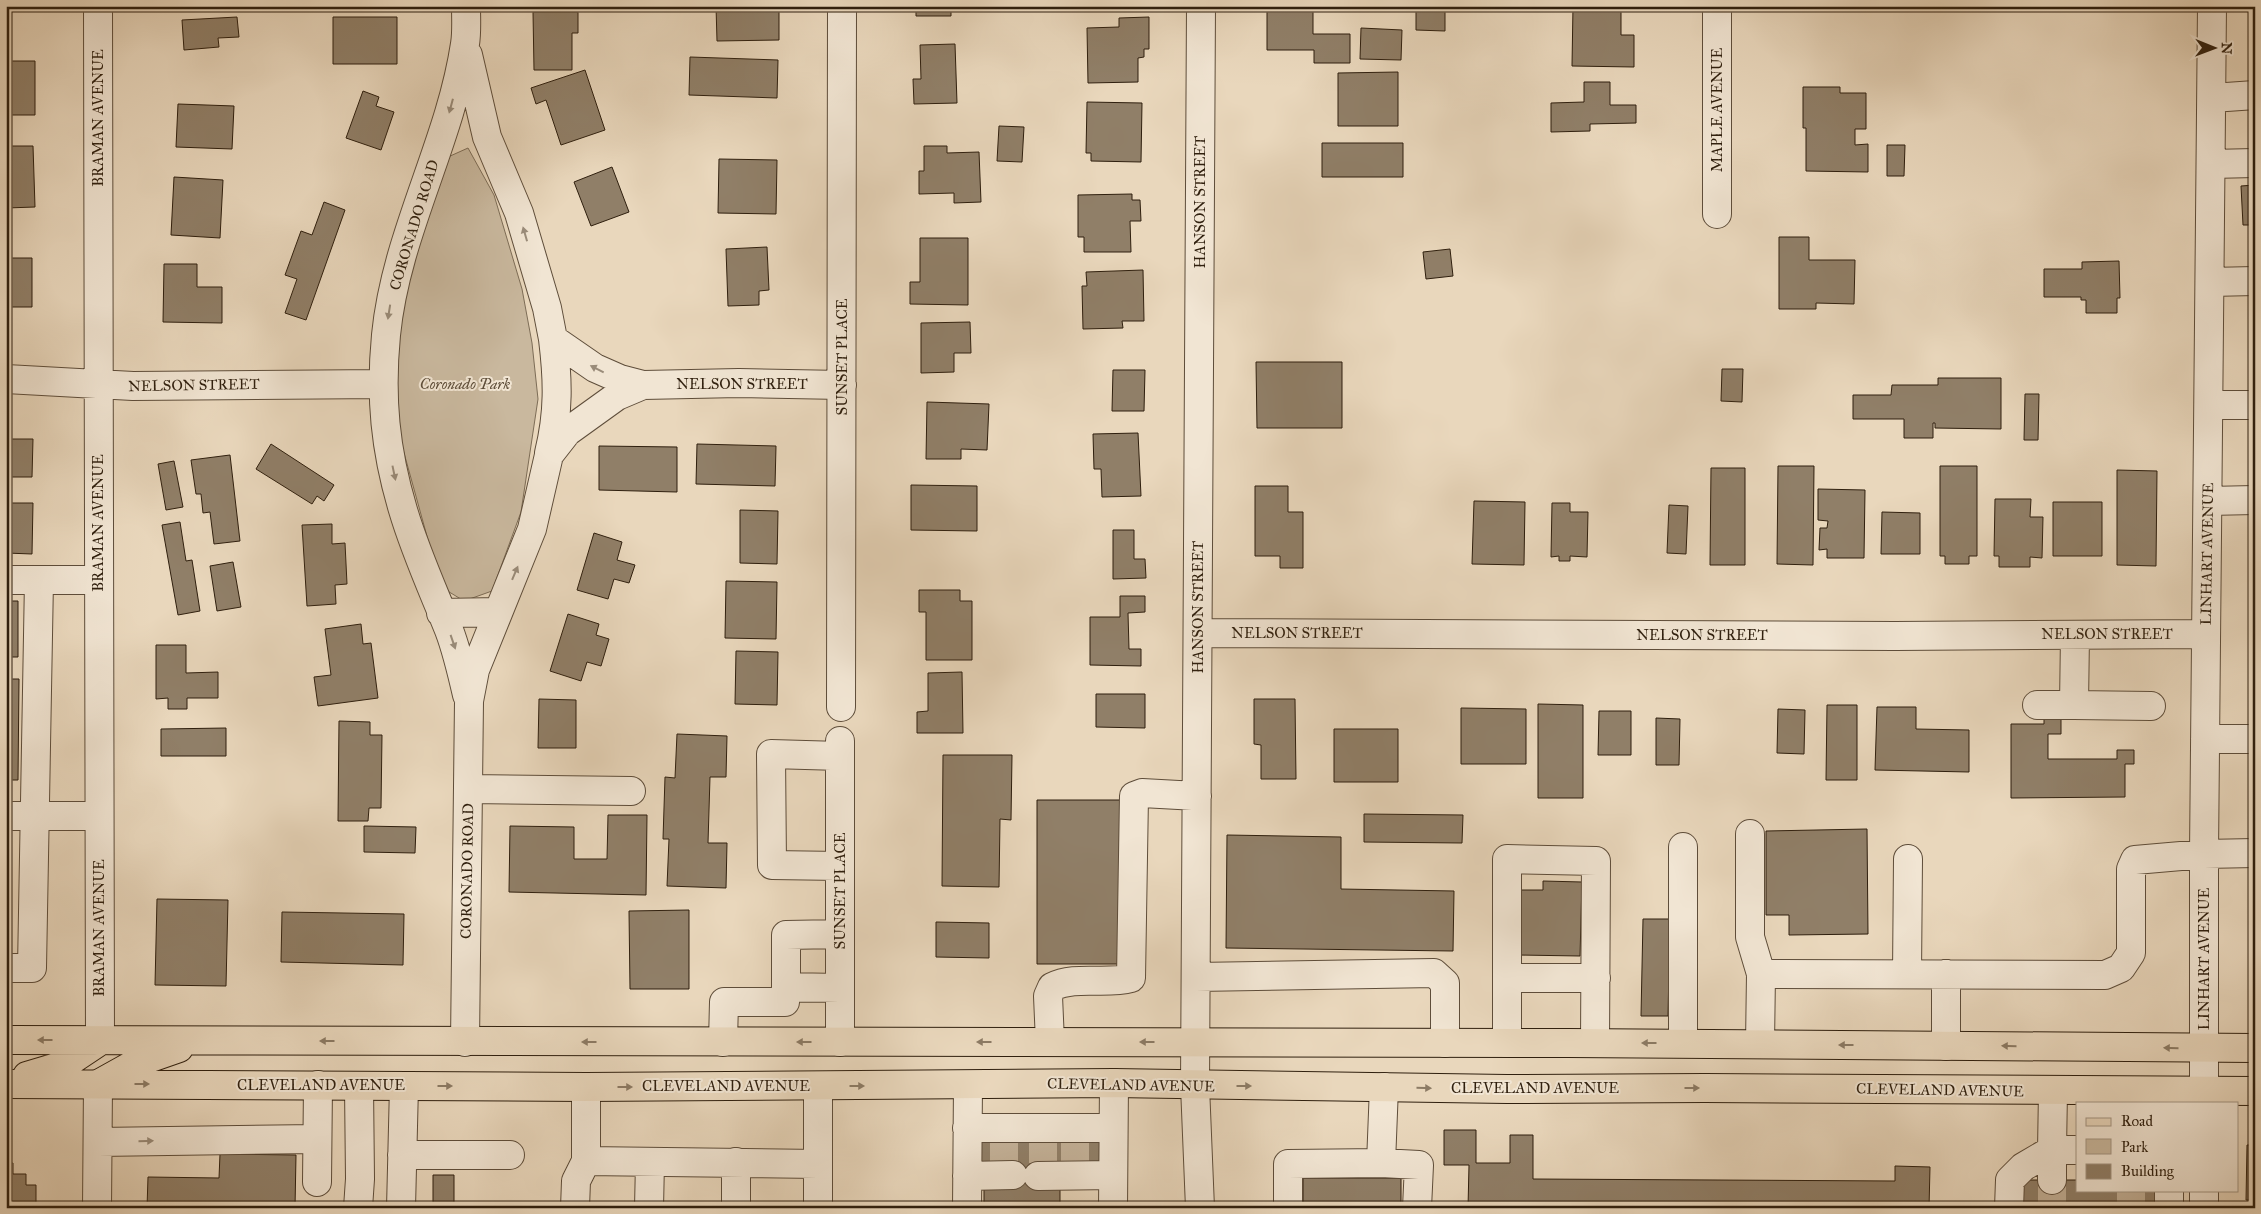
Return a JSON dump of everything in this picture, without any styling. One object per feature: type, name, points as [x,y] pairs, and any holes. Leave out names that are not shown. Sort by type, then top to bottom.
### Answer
[{"type":"main road","points":[[6,1040],[1507,1042],[2255,1048]]},
{"type":"main road","points":[[6,1083],[64,1065],[100,1040]]},
{"type":"main road","points":[[98,1084],[136,1063],[199,1041]]},
{"type":"main road","name":"CLEVELAND AVENUE","points":[[6,1083],[586,1087],[1114,1083],[1195,1086],[2053,1091],[2130,1097],[2204,1097],[2255,1091]]},
{"type":"street","name":"BRAMAN AVENUE","points":[[98,6],[100,1040]]},
{"type":"street","name":"CORONADO ROAD","points":[[466,6],[465,42],[459,78],[449,116],[400,259],[386,334],[382,384],[384,424],[403,512],[458,657],[469,701]]},
{"type":"street","name":"SUNSET PLACE","points":[[841,707],[842,6]]},
{"type":"street","name":"HANSON STREET","points":[[1200,1208],[1195,1086],[1201,6]]},
{"type":"street","name":"MAPLE AVENUE","points":[[1717,6],[1717,214]]},
{"type":"street","name":"LINHART AVENUE","points":[[2204,1097],[2204,854],[2212,6]]},
{"type":"street","name":"CORONADO ROAD","points":[[465,42],[487,136],[519,213],[547,308],[558,383],[554,435],[532,529],[475,670],[469,701],[465,1042]]},
{"type":"street","points":[[2212,98],[2255,95]]},
{"type":"street","points":[[2211,164],[2255,163]]},
{"type":"street","points":[[2210,282],[2255,281]]},
{"type":"street","points":[[553,339],[594,368],[620,379],[643,385]]},
{"type":"street","name":"NELSON STREET","points":[[6,379],[98,384],[382,384]]},
{"type":"street","name":"NELSON STREET","points":[[643,385],[739,383],[842,386]]},
{"type":"street","name":"CORONADO ROAD","points":[[549,455],[567,432],[618,396],[643,385]]},
{"type":"street","points":[[2209,405],[2255,405]]},
{"type":"street","points":[[2208,501],[2255,500]]},
{"type":"street","points":[[6,580],[98,580]]},
{"type":"street","points":[[6,968],[32,968],[39,580]]},
{"type":"street","points":[[442,613],[498,612]]},
{"type":"street","name":"NELSON STREET","points":[[1198,633],[2206,634]]},
{"type":"street","points":[[2074,705],[2075,635]]},
{"type":"street","points":[[2037,705],[2151,706]]},
{"type":"street","points":[[2205,739],[2255,739]]},
{"type":"street","name":"SUNSET PLACE","points":[[840,866],[772,865],[771,754],[840,748],[840,866],[840,934],[839,988],[840,1042]]},
{"type":"street","points":[[468,789],[631,791]]},
{"type":"street","points":[[1050,1042],[1048,996],[1052,987],[1064,981],[1117,981],[1131,978],[1134,796],[1142,793],[1197,796]]},
{"type":"street","points":[[6,816],[99,816]]},
{"type":"street","points":[[1750,834],[1750,937],[1761,974],[1760,1044]]},
{"type":"street","points":[[1683,847],[1683,1043]]},
{"type":"street","points":[[1761,974],[2105,975],[2121,968],[2131,953],[2131,870],[2135,860],[2204,854],[2255,853]]},
{"type":"street","points":[[1507,1042],[1507,859],[1596,861],[1595,1043]]},
{"type":"street","points":[[1907,974],[1908,859]]},
{"type":"street","points":[[723,1042],[724,1002],[785,1002],[786,935],[840,934]]},
{"type":"street","points":[[1196,977],[1434,972],[1445,984],[1445,1043]]},
{"type":"street","points":[[1946,974],[1946,1046]]},
{"type":"street","points":[[1508,978],[1596,978]]},
{"type":"street","points":[[786,988],[839,988]]},
{"type":"street","points":[[1113,1208],[1112,1128],[1114,1083]]},
{"type":"street","points":[[97,1208],[98,1084]]},
{"type":"street","points":[[317,1182],[318,1085]]},
{"type":"street","points":[[967,1208],[968,1085]]},
{"type":"street","points":[[358,1208],[360,1179],[359,1086]]},
{"type":"street","points":[[401,1208],[404,1086]]},
{"type":"street","points":[[818,1086],[818,1208]]},
{"type":"street","points":[[575,1208],[576,1181],[586,1161],[586,1087]]},
{"type":"street","points":[[1381,1163],[1384,1087]]},
{"type":"street","points":[[2052,1180],[2065,1150],[2053,1091]]},
{"type":"street","points":[[967,1128],[1004,1131],[1075,1131],[1112,1128]]},
{"type":"street","points":[[98,1142],[317,1138]]},
{"type":"street","points":[[2010,1208],[2010,1180],[2024,1167],[2065,1150]]},
{"type":"street","points":[[402,1155],[510,1155]]},
{"type":"street","points":[[586,1161],[818,1164]]},
{"type":"street","points":[[650,1162],[650,1208]]},
{"type":"street","points":[[736,1162],[736,1208]]},
{"type":"street","points":[[1288,1208],[1288,1164],[1381,1163],[1419,1165],[1417,1208]]},
{"type":"street","points":[[967,1176],[1075,1170],[1113,1175]]},
{"type":"street","points":[[2169,1192],[2169,1208]]},
{"type":"street","points":[[2204,1192],[2204,1208]]},
{"type":"green space","name":"Coronado Park","points":[[468,148],[494,195],[522,289],[532,343],[538,399],[521,512],[492,591],[464,601],[441,587],[401,442],[394,388],[395,344],[413,259],[448,157]]},
{"type":"building","points":[[716,6],[779,6],[779,40],[717,41]]},
{"type":"building","points":[[916,6],[951,6],[951,16],[916,16]]},
{"type":"building","points":[[1267,6],[1313,6],[1313,34],[1350,34],[1350,63],[1314,63],[1314,50],[1267,50]]},
{"type":"building","points":[[1573,6],[1621,6],[1621,35],[1634,35],[1634,67],[1572,66]]},
{"type":"building","points":[[2071,6],[2135,6],[2135,9],[2071,8]]},
{"type":"building","points":[[1416,7],[1445,7],[1445,31],[1416,30]]},
{"type":"building","points":[[533,12],[578,12],[578,33],[572,33],[572,70],[534,70]]},
{"type":"building","points":[[237,17],[239,37],[218,38],[219,47],[184,50],[182,20]]},
{"type":"building","points":[[333,17],[397,17],[397,64],[333,64]]},
{"type":"building","points":[[1149,17],[1149,49],[1144,49],[1144,57],[1138,58],[1138,82],[1088,83],[1087,28],[1119,27],[1119,18]]},
{"type":"building","points":[[1361,28],[1402,30],[1401,60],[1360,59]]},
{"type":"building","points":[[955,44],[957,103],[914,104],[913,79],[921,79],[920,45]]},
{"type":"building","points":[[690,57],[778,60],[777,98],[689,95]]},
{"type":"building","points":[[6,61],[35,61],[35,115],[6,115]]},
{"type":"building","points":[[585,70],[605,130],[561,145],[546,100],[536,104],[531,88]]},
{"type":"building","points":[[1398,72],[1398,126],[1338,126],[1338,73]]},
{"type":"building","points":[[1584,82],[1610,82],[1610,105],[1636,105],[1636,123],[1590,124],[1590,131],[1551,132],[1551,103],[1584,102]]},
{"type":"building","points":[[1803,87],[1840,87],[1840,93],[1866,93],[1866,129],[1855,129],[1855,145],[1868,144],[1868,172],[1806,171],[1806,128],[1803,128]]},
{"type":"building","points":[[363,91],[379,97],[376,106],[394,112],[381,150],[346,138]]},
{"type":"building","points":[[1087,102],[1142,103],[1141,162],[1091,161],[1091,153],[1086,153]]},
{"type":"building","points":[[178,104],[234,106],[232,149],[176,147]]},
{"type":"building","points":[[999,126],[1024,127],[1022,162],[997,161]]},
{"type":"building","points":[[1322,143],[1403,143],[1403,177],[1322,177]]},
{"type":"building","points":[[1887,145],[1905,145],[1904,176],[1887,176]]},
{"type":"building","points":[[6,146],[33,146],[35,207],[6,208]]},
{"type":"building","points":[[924,146],[947,146],[947,153],[979,152],[981,202],[954,203],[954,193],[919,194],[919,171],[924,171]]},
{"type":"building","points":[[719,159],[777,160],[776,214],[718,213]]},
{"type":"building","points":[[612,167],[629,212],[591,226],[574,182]]},
{"type":"building","points":[[174,177],[223,180],[220,238],[171,235]]},
{"type":"building","points":[[2255,185],[2255,225],[2243,225],[2241,186]]},
{"type":"building","points":[[1132,194],[1132,200],[1140,200],[1141,221],[1130,221],[1131,252],[1084,252],[1084,237],[1078,237],[1078,195]]},
{"type":"building","points":[[324,202],[345,210],[306,320],[285,313],[297,279],[285,275],[301,231],[312,235]]},
{"type":"building","points":[[1779,237],[1809,237],[1809,260],[1855,260],[1854,304],[1816,303],[1816,309],[1779,309]]},
{"type":"building","points":[[920,238],[968,238],[968,305],[910,304],[910,282],[920,282]]},
{"type":"building","points":[[767,247],[769,290],[759,291],[759,305],[728,306],[726,249]]},
{"type":"building","points":[[1450,249],[1453,276],[1426,279],[1423,252]]},
{"type":"building","points":[[6,258],[32,258],[32,307],[6,307]]},
{"type":"building","points":[[2119,261],[2120,298],[2117,298],[2117,313],[2086,313],[2086,300],[2081,300],[2081,297],[2044,297],[2044,269],[2082,269],[2082,262]]},
{"type":"building","points":[[164,264],[197,264],[197,287],[222,287],[222,323],[163,322]]},
{"type":"building","points":[[1143,270],[1144,321],[1122,321],[1123,328],[1083,329],[1082,286],[1087,286],[1086,272]]},
{"type":"building","points":[[970,322],[971,353],[954,353],[954,372],[921,373],[921,323]]},
{"type":"building","points":[[1256,362],[1342,362],[1342,428],[1257,428]]},
{"type":"building","points":[[1722,369],[1743,369],[1742,402],[1721,401]]},
{"type":"building","points":[[1113,370],[1145,370],[1144,411],[1112,411]]},
{"type":"building","points":[[1938,378],[2001,378],[2001,429],[1935,428],[1935,423],[1933,423],[1933,438],[1904,438],[1904,419],[1853,419],[1853,395],[1891,395],[1892,385],[1938,385]]},
{"type":"building","points":[[2025,394],[2039,394],[2038,440],[2024,440]]},
{"type":"building","points":[[927,402],[989,404],[987,450],[961,449],[961,459],[926,459]]},
{"type":"building","points":[[2253,412],[2255,412],[2255,457],[2251,457]]},
{"type":"building","points":[[1138,433],[1141,496],[1102,497],[1101,469],[1094,469],[1093,434]]},
{"type":"building","points":[[6,439],[33,439],[32,477],[6,477]]},
{"type":"building","points":[[271,444],[334,485],[324,501],[317,496],[312,504],[256,469]]},
{"type":"building","points":[[697,444],[776,446],[775,486],[696,484]]},
{"type":"building","points":[[599,446],[677,447],[677,492],[599,490]]},
{"type":"building","points":[[230,455],[240,541],[214,544],[210,512],[203,513],[201,494],[196,494],[191,460]]},
{"type":"building","points":[[174,461],[183,507],[166,510],[158,464]]},
{"type":"building","points":[[1778,466],[1814,466],[1813,565],[1777,564]]},
{"type":"building","points":[[1940,466],[1977,466],[1977,556],[1969,556],[1969,564],[1945,564],[1945,556],[1940,556]]},
{"type":"building","points":[[1711,468],[1745,468],[1745,565],[1710,565]]},
{"type":"building","points":[[2117,470],[2157,471],[2156,566],[2117,565]]},
{"type":"building","points":[[911,485],[977,486],[977,531],[911,530]]},
{"type":"building","points":[[1255,486],[1288,486],[1288,512],[1303,512],[1303,568],[1280,568],[1280,556],[1255,556]]},
{"type":"building","points":[[1818,489],[1865,490],[1864,558],[1827,558],[1827,549],[1819,550],[1820,528],[1827,528],[1828,521],[1818,520]]},
{"type":"building","points":[[1995,499],[2031,499],[2030,517],[2043,517],[2042,558],[2030,557],[2030,567],[1999,567],[1999,556],[1994,556]]},
{"type":"building","points":[[1474,501],[1525,502],[1524,565],[1472,564]]},
{"type":"building","points":[[2053,502],[2102,502],[2102,556],[2053,556]]},
{"type":"building","points":[[6,503],[33,503],[32,554],[6,553]]},
{"type":"building","points":[[1552,503],[1570,503],[1570,512],[1588,512],[1587,557],[1570,556],[1570,561],[1559,561],[1559,556],[1551,557]]},
{"type":"building","points":[[1669,505],[1688,506],[1686,554],[1667,553]]},
{"type":"building","points":[[740,510],[778,511],[777,564],[740,563]]},
{"type":"building","points":[[1882,512],[1920,513],[1920,554],[1881,554]]},
{"type":"building","points":[[180,522],[186,561],[192,560],[200,611],[178,615],[162,525]]},
{"type":"building","points":[[332,524],[332,544],[345,543],[347,584],[335,585],[336,604],[307,606],[302,525]]},
{"type":"building","points":[[1113,530],[1134,530],[1134,559],[1145,559],[1146,578],[1113,579]]},
{"type":"building","points":[[594,533],[622,542],[617,560],[635,565],[629,583],[614,579],[608,599],[577,590]]},
{"type":"building","points":[[233,562],[241,607],[217,611],[210,566]]},
{"type":"building","points":[[726,581],[777,582],[776,639],[725,638]]},
{"type":"building","points":[[919,590],[960,590],[960,601],[972,601],[972,660],[926,660],[926,612],[919,612]]},
{"type":"building","points":[[1120,596],[1145,596],[1145,612],[1128,613],[1129,649],[1141,649],[1141,666],[1090,665],[1090,617],[1120,617]]},
{"type":"building","points":[[6,601],[18,601],[18,657],[6,657]]},
{"type":"building","points":[[568,614],[599,624],[596,635],[609,639],[601,666],[587,662],[581,681],[550,671]]},
{"type":"building","points":[[361,624],[363,644],[371,643],[378,698],[318,706],[314,677],[331,675],[325,629]]},
{"type":"building","points":[[156,645],[186,645],[186,673],[218,672],[218,698],[187,698],[187,709],[168,709],[168,698],[156,699]]},
{"type":"building","points":[[736,651],[778,652],[777,705],[735,704]]},
{"type":"building","points":[[962,672],[963,733],[917,733],[917,712],[928,711],[928,673]]},
{"type":"building","points":[[6,679],[19,679],[18,780],[6,780]]},
{"type":"building","points":[[1096,694],[1145,694],[1145,728],[1096,727]]},
{"type":"building","points":[[539,699],[576,700],[576,748],[538,748]]},
{"type":"building","points":[[1254,699],[1295,699],[1296,779],[1261,779],[1261,745],[1254,744]]},
{"type":"building","points":[[1538,704],[1583,705],[1583,798],[1538,798]]},
{"type":"building","points":[[1827,705],[1857,705],[1857,780],[1826,780]]},
{"type":"building","points":[[1877,707],[1916,707],[1916,729],[1969,730],[1969,772],[1875,770]]},
{"type":"building","points":[[1461,708],[1526,709],[1526,764],[1461,764]]},
{"type":"building","points":[[1778,709],[1805,710],[1804,754],[1777,753]]},
{"type":"building","points":[[1599,711],[1631,711],[1631,755],[1598,755]]},
{"type":"building","points":[[1656,718],[1680,719],[1679,765],[1656,765]]},
{"type":"building","points":[[2044,719],[2061,719],[2061,734],[2048,734],[2048,759],[2117,759],[2117,750],[2134,750],[2134,764],[2125,764],[2125,797],[2011,798],[2011,724],[2044,724]]},
{"type":"building","points":[[339,721],[370,722],[370,735],[382,735],[381,808],[369,808],[368,821],[338,821]]},
{"type":"building","points":[[226,728],[226,756],[161,756],[161,729]]},
{"type":"building","points":[[1334,729],[1398,729],[1398,782],[1334,782]]},
{"type":"building","points":[[677,734],[727,736],[726,777],[710,777],[708,843],[727,843],[726,888],[667,886],[669,839],[663,839],[665,777],[675,778]]},
{"type":"building","points":[[943,755],[1012,755],[1011,820],[1000,819],[999,887],[942,886]]},
{"type":"building","points":[[1037,800],[1120,800],[1120,964],[1037,964]]},
{"type":"building","points":[[1364,814],[1463,815],[1462,843],[1364,842]]},
{"type":"building","points":[[608,815],[647,815],[646,895],[509,892],[510,826],[574,827],[574,859],[607,859]]},
{"type":"building","points":[[364,826],[416,827],[415,853],[364,852]]},
{"type":"building","points":[[1867,829],[1868,934],[1789,935],[1789,915],[1766,915],[1766,831]]},
{"type":"building","points":[[1227,835],[1341,837],[1341,889],[1454,891],[1453,951],[1226,948]]},
{"type":"building","points":[[1543,881],[1582,882],[1580,956],[1518,955],[1519,890],[1543,890]]},
{"type":"building","points":[[157,899],[228,900],[226,986],[155,985]]},
{"type":"building","points":[[689,910],[689,989],[630,989],[629,911]]},
{"type":"building","points":[[282,912],[404,914],[403,965],[281,962]]},
{"type":"building","points":[[1643,919],[1670,919],[1668,1016],[1641,1016]]},
{"type":"building","points":[[936,922],[989,923],[989,958],[936,957]]},
{"type":"building","points":[[1444,1130],[1476,1130],[1476,1163],[1510,1163],[1510,1135],[1533,1135],[1533,1179],[1895,1181],[1895,1166],[1930,1167],[1929,1208],[1468,1208],[1469,1165],[1444,1165]]},
{"type":"building","points":[[976,1134],[1105,1135],[1105,1164],[1060,1188],[1060,1208],[984,1208],[984,1187],[976,1163]]},
{"type":"building","points":[[2247,1145],[2255,1145],[2255,1200],[2246,1200]]},
{"type":"building","points":[[220,1154],[296,1155],[295,1208],[147,1208],[148,1177],[219,1178]]},
{"type":"building","points":[[6,1163],[13,1163],[13,1174],[26,1174],[26,1185],[36,1185],[36,1208],[6,1208]]},
{"type":"building","points":[[433,1175],[454,1175],[454,1205],[526,1205],[526,1208],[410,1208],[410,1204],[433,1204]]},
{"type":"building","points":[[1303,1178],[1401,1178],[1401,1208],[1303,1208]]},
{"type":"building","points":[[2017,1180],[2076,1180],[2076,1192],[2167,1192],[2166,1208],[2017,1208]]},
{"type":"tunnel","points":[[1004,1134],[1004,1163]]},
{"type":"tunnel","points":[[1075,1134],[1075,1164]]},
{"type":"tunnel","points":[[1043,1135],[1043,1164]]},
{"type":"tunnel","points":[[2052,1180],[2052,1208]]},
{"type":"tunnel","points":[[2131,1192],[2131,1208]]}]
